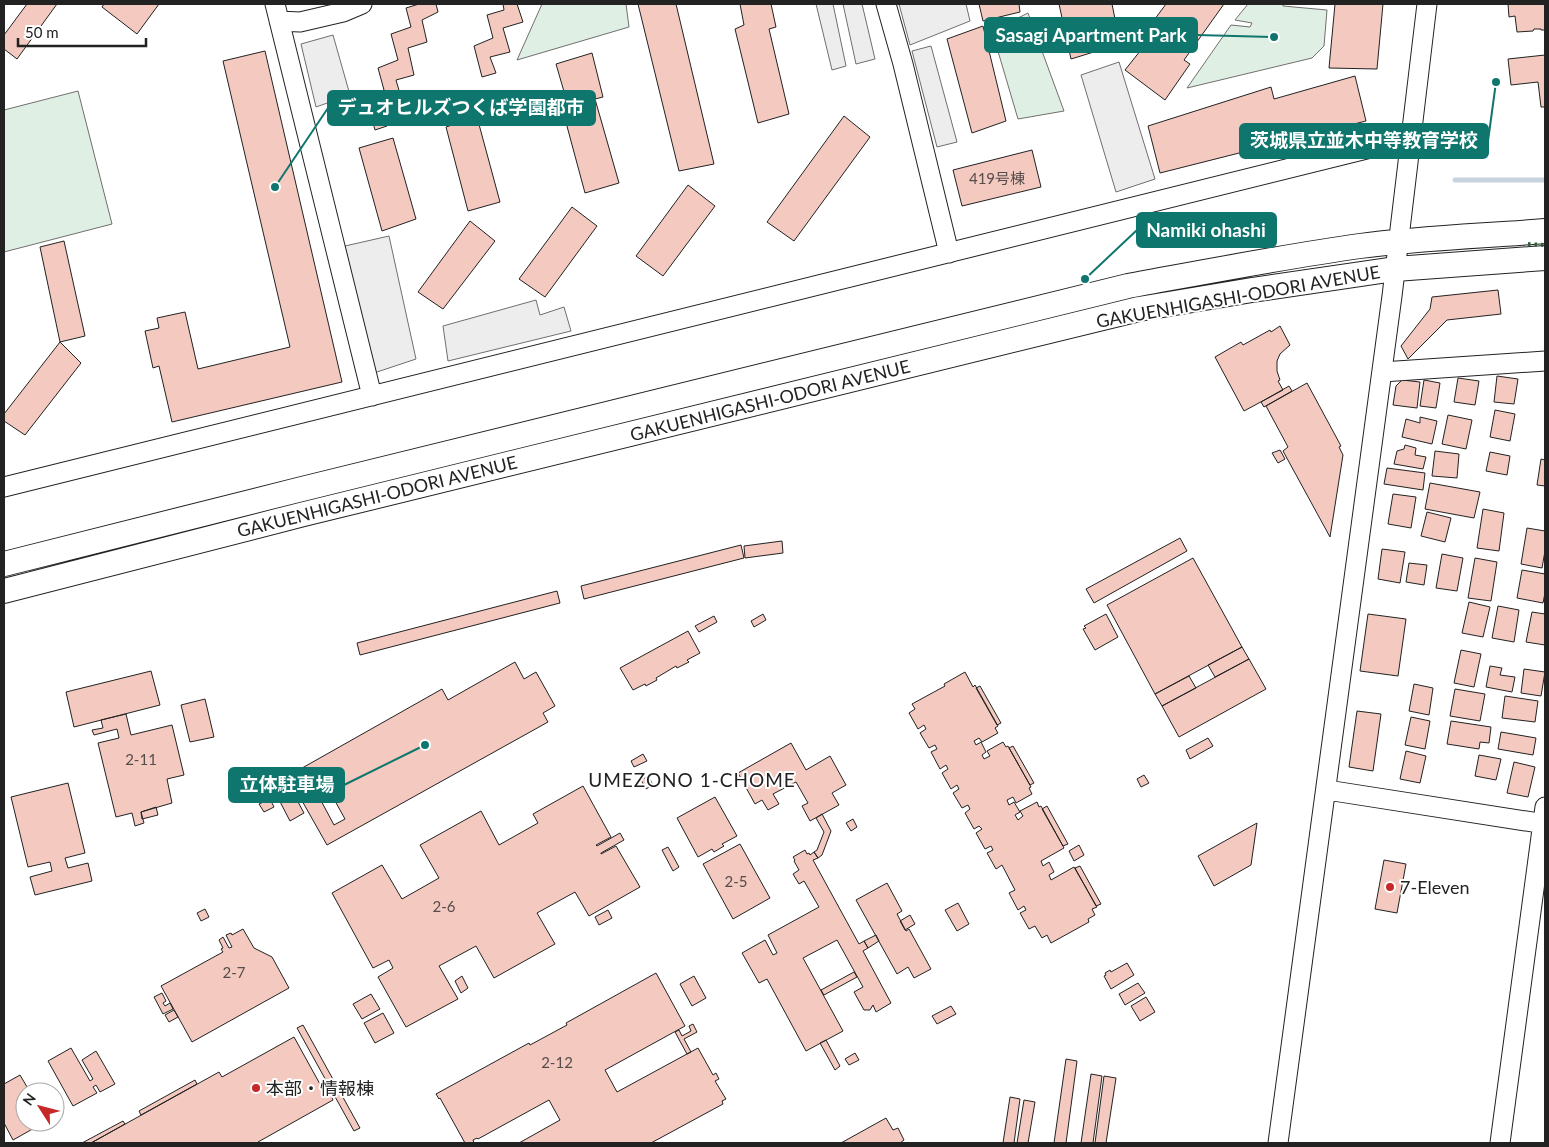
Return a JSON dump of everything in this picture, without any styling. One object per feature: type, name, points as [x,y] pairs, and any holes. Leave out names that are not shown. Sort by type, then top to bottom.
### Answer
[{"type":"main road","name":"GAKUENHIGASHI-ODORI AVENUE","points":[[4,564],[1128,286],[1235,266],[1360,246],[1545,231]]},
{"type":"main road","name":"GAKUENHIGASHI-ODORI AVENUE","points":[[4,591],[304,514],[1139,309],[1395,269],[1545,258]]},
{"type":"street","points":[[277,13],[300,22],[342,12],[362,4]]},
{"type":"street","points":[[886,4],[949,253]]},
{"type":"street","points":[[1278,1143],[1382,372],[1427,4]]},
{"type":"street","points":[[277,13],[372,396]]},
{"type":"street","points":[[4,487],[1411,138]]},
{"type":"street","points":[[1382,372],[1545,361]]},
{"type":"street","points":[[1327,790],[1545,818],[1500,1143]]},
{"type":"green space","points":[[542,4],[626,4],[629,27],[517,60]]},
{"type":"green space","points":[[1248,4],[1283,4],[1283,6],[1327,10],[1324,46],[1312,58],[1187,88],[1231,25],[1250,27],[1252,23],[1235,20]]},
{"type":"green space","points":[[1028,13],[1064,111],[1018,119],[992,31]]},
{"type":"green space","points":[[78,91],[112,224],[4,252],[4,110]]},
{"type":"shaded area","points":[[816,4],[833,4],[846,66],[832,70]]},
{"type":"shaded area","points":[[843,4],[862,4],[875,59],[856,64]]},
{"type":"shaded area","points":[[899,4],[966,4],[970,21],[910,45]]},
{"type":"shaded area","points":[[333,35],[350,95],[316,107],[301,44]]},
{"type":"shaded area","points":[[931,46],[957,142],[937,147],[912,51]]},
{"type":"shaded area","points":[[1119,62],[1155,179],[1116,192],[1081,75]]},
{"type":"shaded area","points":[[389,236],[416,359],[374,373],[345,246]]},
{"type":"shaded area","points":[[536,300],[540,315],[564,307],[571,331],[448,361],[443,326]]},
{"type":"building","points":[[27,4],[57,4],[17,59],[4,49],[4,35]]},
{"type":"building","points":[[104,4],[159,4],[137,34],[102,7]]},
{"type":"building","points":[[419,4],[436,4],[438,12],[422,20],[427,42],[408,48],[414,75],[396,80],[403,104],[383,109],[387,126],[375,130],[366,97],[384,90],[378,68],[398,60],[391,34],[411,27],[406,8]]},
{"type":"building","points":[[503,4],[517,4],[523,22],[503,28],[510,52],[490,57],[496,73],[482,77],[474,46],[493,38],[487,15],[504,10]]},
{"type":"building","points":[[638,4],[676,4],[714,164],[679,171]]},
{"type":"building","points":[[740,4],[771,4],[776,27],[769,29],[789,114],[758,123],[735,29],[744,25]]},
{"type":"building","points":[[979,4],[1019,4],[1020,12],[983,21]]},
{"type":"building","points":[[1059,4],[1112,4],[1120,44],[1071,59]]},
{"type":"building","points":[[1166,4],[1224,4],[1184,60],[1190,64],[1165,100],[1125,70],[1152,36],[1146,31]]},
{"type":"building","points":[[1335,4],[1383,4],[1377,69],[1329,68]]},
{"type":"building","points":[[1508,4],[1545,4],[1545,30],[1534,29],[1533,31],[1517,32],[1515,16],[1509,17]]},
{"type":"building","points":[[983,26],[1006,121],[972,133],[947,39]]},
{"type":"building","points":[[265,51],[342,382],[172,422],[159,366],[153,368],[145,331],[159,328],[157,318],[185,312],[198,369],[290,347],[223,61]]},
{"type":"building","points":[[592,53],[603,97],[595,99],[619,183],[585,193],[561,104],[567,102],[556,64]]},
{"type":"building","points":[[1545,55],[1545,107],[1541,107],[1538,82],[1511,85],[1508,59]]},
{"type":"building","points":[[1355,76],[1366,121],[1160,173],[1148,126],[1271,87],[1274,99]]},
{"type":"building","points":[[844,116],[870,137],[794,241],[767,222]]},
{"type":"building","points":[[477,117],[500,202],[468,211],[446,127]]},
{"type":"building","points":[[393,138],[416,219],[382,231],[359,148]]},
{"type":"building","points":[[1032,150],[1041,187],[962,206],[953,170]]},
{"type":"building","points":[[688,185],[715,206],[663,276],[636,256]]},
{"type":"building","points":[[572,207],[597,226],[545,297],[519,279]]},
{"type":"building","points":[[470,221],[495,241],[443,309],[418,292]]},
{"type":"building","points":[[64,241],[85,336],[60,342],[40,247]]},
{"type":"building","points":[[1498,290],[1501,314],[1447,320],[1408,359],[1401,346],[1430,309],[1432,297]]},
{"type":"building","points":[[1280,326],[1290,345],[1280,354],[1277,361],[1277,371],[1280,380],[1278,381],[1283,390],[1244,411],[1215,357],[1241,342],[1243,345]]},
{"type":"building","points":[[60,342],[81,363],[25,435],[4,421],[4,414]]},
{"type":"building","points":[[1497,376],[1518,379],[1514,404],[1494,402]]},
{"type":"building","points":[[1458,378],[1479,381],[1475,405],[1454,402]]},
{"type":"building","points":[[1402,380],[1420,382],[1417,408],[1393,405],[1396,386]]},
{"type":"building","points":[[1424,380],[1440,383],[1436,408],[1420,406]]},
{"type":"building","points":[[1307,383],[1341,446],[1339,447],[1343,455],[1330,537],[1283,451],[1288,447],[1266,406]]},
{"type":"building","points":[[1289,386],[1292,391],[1264,407],[1261,402]]},
{"type":"building","points":[[1495,410],[1515,414],[1510,441],[1490,437]]},
{"type":"building","points":[[1448,415],[1472,420],[1466,449],[1442,444]]},
{"type":"building","points":[[1420,417],[1437,421],[1432,444],[1402,437],[1406,419],[1420,423]]},
{"type":"building","points":[[1405,445],[1416,448],[1415,455],[1426,457],[1423,469],[1394,464],[1397,451],[1404,449]]},
{"type":"building","points":[[1280,450],[1285,459],[1278,463],[1272,453]]},
{"type":"building","points":[[1435,451],[1459,454],[1457,478],[1432,476]]},
{"type":"building","points":[[1490,452],[1510,456],[1507,475],[1486,471]]},
{"type":"building","points":[[1541,459],[1545,460],[1545,486],[1537,485]]},
{"type":"building","points":[[1387,468],[1425,473],[1423,490],[1384,484]]},
{"type":"building","points":[[1430,483],[1480,492],[1474,518],[1425,509]]},
{"type":"building","points":[[1393,494],[1416,497],[1411,528],[1388,524]]},
{"type":"building","points":[[1483,509],[1504,513],[1499,551],[1477,548]]},
{"type":"building","points":[[1427,512],[1451,518],[1445,542],[1421,536]]},
{"type":"building","points":[[1527,528],[1545,531],[1545,551],[1542,568],[1521,564]]},
{"type":"building","points":[[1180,538],[1187,551],[1094,603],[1086,589]]},
{"type":"building","points":[[782,541],[783,553],[745,558],[744,546]]},
{"type":"building","points":[[741,545],[744,558],[584,599],[581,586]]},
{"type":"building","points":[[1382,549],[1405,552],[1400,583],[1378,579]]},
{"type":"building","points":[[1442,554],[1463,558],[1457,591],[1436,588]]},
{"type":"building","points":[[1193,558],[1242,647],[1155,694],[1107,605]]},
{"type":"building","points":[[1475,558],[1497,562],[1491,601],[1468,598]]},
{"type":"building","points":[[1409,563],[1427,565],[1424,585],[1406,582]]},
{"type":"building","points":[[1522,570],[1545,574],[1543,603],[1517,598]]},
{"type":"building","points":[[557,591],[560,603],[360,655],[357,643]]},
{"type":"building","points":[[1469,602],[1490,607],[1483,637],[1462,633]]},
{"type":"building","points":[[1498,606],[1519,610],[1514,642],[1492,638]]},
{"type":"building","points":[[1532,612],[1545,614],[1545,645],[1526,642]]},
{"type":"building","points":[[763,614],[766,620],[754,627],[751,621]]},
{"type":"building","points":[[1106,614],[1118,637],[1095,650],[1083,629],[1086,628],[1084,626]]},
{"type":"building","points":[[1368,614],[1406,619],[1398,676],[1360,671]]},
{"type":"building","points":[[714,616],[717,622],[699,632],[695,626]]},
{"type":"building","points":[[688,631],[700,653],[687,660],[689,662],[677,668],[676,666],[656,678],[657,680],[633,690],[620,668]]},
{"type":"building","points":[[1242,647],[1249,659],[1215,677],[1208,665]]},
{"type":"building","points":[[1461,650],[1481,654],[1474,687],[1454,683]]},
{"type":"building","points":[[1249,659],[1266,689],[1179,737],[1162,706]]},
{"type":"building","points":[[515,662],[524,679],[536,672],[555,706],[543,713],[548,722],[327,845],[288,776],[442,689],[448,700]],"holes":[[[320,774],[345,819],[334,825],[310,780]]]},
{"type":"building","points":[[1490,666],[1502,668],[1500,675],[1515,677],[1512,692],[1486,687]]},
{"type":"building","points":[[1524,669],[1545,672],[1541,696],[1521,693]]},
{"type":"building","points":[[151,671],[160,705],[74,727],[66,692]]},
{"type":"building","points":[[965,672],[973,687],[975,685],[998,726],[995,728],[998,733],[982,742],[979,738],[974,741],[976,745],[981,742],[986,752],[982,755],[984,759],[990,756],[987,751],[1003,742],[1006,747],[1008,746],[1031,787],[1029,788],[1032,794],[1016,803],[1013,797],[1007,800],[1009,805],[1014,802],[1020,812],[1015,815],[1018,820],[1023,816],[1020,811],[1037,802],[1064,848],[1041,861],[1043,866],[1049,862],[1054,872],[1049,875],[1051,880],[1074,867],[1097,907],[1092,909],[1095,915],[1088,919],[1089,922],[1051,943],[1047,935],[1042,938],[1035,926],[1029,929],[1020,913],[1026,910],[1024,906],[1018,910],[1009,893],[1015,890],[1002,865],[996,869],[987,853],[993,850],[991,846],[985,849],[976,833],[982,829],[979,826],[974,829],[965,813],[970,809],[968,805],[962,808],[953,793],[959,789],[957,785],[951,789],[942,773],[948,769],[946,765],[940,769],[931,752],[937,749],[935,745],[929,748],[920,733],[926,729],[924,725],[918,729],[909,713],[915,709],[912,704],[945,686],[944,684]]},
{"type":"building","points":[[1189,676],[1196,688],[1162,706],[1155,694]]},
{"type":"building","points":[[1414,684],[1433,688],[1429,715],[1409,711]]},
{"type":"building","points":[[980,686],[1001,723],[997,725],[976,688]]},
{"type":"building","points":[[1455,689],[1485,694],[1480,721],[1450,716]]},
{"type":"building","points":[[1505,696],[1538,701],[1535,722],[1502,718]]},
{"type":"building","points":[[205,699],[214,737],[190,742],[181,705]]},
{"type":"building","points":[[1357,711],[1381,714],[1373,771],[1349,767]]},
{"type":"building","points":[[126,714],[131,735],[172,725],[184,775],[167,779],[172,803],[141,812],[144,823],[135,826],[132,813],[116,817],[98,743],[119,738],[117,729],[94,735],[92,730],[103,728],[101,720]]},
{"type":"building","points":[[1411,717],[1430,721],[1425,749],[1405,745]]},
{"type":"building","points":[[1451,721],[1491,727],[1489,743],[1480,742],[1479,749],[1447,744]]},
{"type":"building","points":[[1501,732],[1536,738],[1533,755],[1498,749]]},
{"type":"building","points":[[1208,738],[1213,746],[1190,759],[1186,750]]},
{"type":"building","points":[[791,743],[806,770],[830,756],[846,785],[832,793],[839,805],[810,821],[802,806],[808,803],[796,782],[773,794],[779,804],[768,810],[762,800],[755,804],[738,773]]},
{"type":"building","points":[[1013,746],[1034,783],[1030,785],[1009,748]]},
{"type":"building","points":[[1406,751],[1426,756],[1420,783],[1400,779]]},
{"type":"building","points":[[643,754],[647,761],[634,767],[631,761]]},
{"type":"building","points":[[1479,755],[1501,759],[1496,780],[1475,776]]},
{"type":"building","points":[[1514,762],[1535,767],[1528,797],[1507,793]]},
{"type":"building","points":[[1144,775],[1149,783],[1141,787],[1137,779]]},
{"type":"building","points":[[648,776],[653,785],[646,789],[641,780]]},
{"type":"building","points":[[68,783],[85,853],[65,858],[68,868],[88,863],[92,881],[35,895],[30,877],[52,871],[50,862],[28,867],[11,797]]},
{"type":"building","points":[[583,786],[611,837],[596,845],[620,833],[624,840],[601,854],[616,846],[640,887],[589,916],[575,892],[537,913],[555,944],[494,978],[476,946],[439,966],[458,999],[406,1027],[378,977],[393,968],[389,960],[373,968],[332,893],[382,865],[402,899],[439,878],[420,845],[481,811],[499,845],[538,823],[533,814]]},
{"type":"building","points":[[290,787],[304,813],[290,821],[276,794]]},
{"type":"building","points":[[715,797],[737,836],[722,844],[724,846],[714,852],[712,849],[698,857],[677,818]]},
{"type":"building","points":[[270,799],[274,807],[264,812],[259,804]]},
{"type":"building","points":[[1047,806],[1068,844],[1063,846],[1042,809]]},
{"type":"building","points":[[156,807],[158,815],[142,819],[141,812]]},
{"type":"building","points":[[822,814],[831,831],[822,855],[818,858],[814,852],[817,850],[824,832],[816,818]]},
{"type":"building","points":[[853,819],[857,827],[851,831],[846,823]]},
{"type":"building","points":[[1257,823],[1251,865],[1214,886],[1198,856]]},
{"type":"building","points":[[740,844],[770,898],[733,919],[703,864]]},
{"type":"building","points":[[1079,845],[1084,855],[1074,861],[1069,851]]},
{"type":"building","points":[[668,847],[679,867],[673,871],[662,850]]},
{"type":"building","points":[[805,850],[810,855],[814,852],[818,858],[813,860],[859,944],[864,941],[868,948],[863,951],[891,1003],[876,1012],[873,1005],[870,1010],[864,1010],[854,992],[863,987],[837,940],[803,958],[843,1031],[806,1051],[767,979],[759,983],[742,953],[765,940],[773,955],[777,953],[768,935],[819,907],[804,881],[799,884],[793,874],[799,870],[793,857]]},
{"type":"building","name":"7-Eleven","points":[[1384,860],[1406,864],[1397,913],[1375,909]]},
{"type":"building","points":[[1080,866],[1101,904],[1096,906],[1075,868]]},
{"type":"building","points":[[887,883],[902,911],[897,914],[906,931],[909,929],[931,969],[914,978],[908,967],[897,974],[856,900]]},
{"type":"building","points":[[958,903],[969,924],[957,931],[945,910]]},
{"type":"building","points":[[205,909],[209,917],[201,921],[197,913]]},
{"type":"building","points":[[608,910],[612,918],[599,925],[595,917]]},
{"type":"building","points":[[910,915],[915,924],[905,930],[900,921]]},
{"type":"building","points":[[243,929],[254,948],[272,957],[289,988],[192,1042],[161,986],[223,952],[219,940],[223,937],[229,948],[232,947],[226,935],[231,933],[232,935]]},
{"type":"building","points":[[876,935],[879,941],[868,948],[864,941]]},
{"type":"building","points":[[1127,963],[1134,975],[1111,989],[1104,976],[1106,975],[1105,973],[1110,970],[1111,972]]},
{"type":"building","points":[[854,972],[857,977],[824,995],[821,990]]},
{"type":"building","points":[[656,973],[685,1026],[605,1070],[617,1092],[698,1048],[713,1075],[716,1073],[719,1079],[715,1081],[726,1099],[722,1101],[723,1104],[651,1143],[519,1143],[560,1120],[549,1100],[473,1140],[474,1143],[465,1143],[436,1094],[529,1043],[530,1045],[567,1025],[566,1023]]},
{"type":"building","points":[[462,976],[468,988],[461,993],[455,981]]},
{"type":"building","points":[[694,976],[706,998],[692,1006],[680,984]]},
{"type":"building","points":[[1138,983],[1145,993],[1125,1005],[1119,994]]},
{"type":"building","points":[[162,993],[166,1001],[163,1003],[165,1006],[170,1003],[173,1009],[163,1014],[154,997]]},
{"type":"building","points":[[371,994],[380,1009],[362,1019],[353,1004]]},
{"type":"building","points":[[1146,997],[1155,1012],[1140,1021],[1131,1006]]},
{"type":"building","points":[[951,1006],[956,1014],[937,1024],[932,1016]]},
{"type":"building","points":[[174,1010],[178,1017],[169,1022],[165,1015]]},
{"type":"building","points":[[383,1013],[394,1033],[375,1043],[364,1023]]},
{"type":"building","points":[[693,1024],[697,1032],[684,1039],[691,1052],[687,1054],[675,1032],[679,1030],[682,1036],[691,1031],[689,1026]]},
{"type":"building","points":[[303,1025],[360,1128],[354,1131],[297,1028]]},
{"type":"building","name":"本部・情報棟","points":[[294,1037],[326,1095],[330,1093],[333,1100],[259,1143],[91,1143],[219,1072],[222,1077]]},
{"type":"building","points":[[826,1040],[840,1066],[835,1070],[820,1043]]},
{"type":"building","points":[[71,1048],[90,1081],[93,1079],[82,1060],[96,1051],[115,1084],[100,1092],[96,1085],[93,1087],[97,1093],[73,1106],[65,1092],[65,1082],[60,1082],[48,1061]]},
{"type":"building","points":[[855,1053],[859,1060],[849,1065],[845,1059]]},
{"type":"building","points":[[1066,1059],[1077,1061],[1066,1143],[1054,1143]]},
{"type":"building","points":[[1091,1074],[1102,1076],[1093,1143],[1081,1143]]},
{"type":"building","points":[[20,1075],[24,1082],[15,1082],[15,1132],[27,1132],[13,1140],[4,1123],[4,1084]]},
{"type":"building","points":[[1104,1076],[1116,1078],[1106,1143],[1095,1143]]},
{"type":"building","points":[[195,1080],[197,1084],[141,1115],[139,1111]]},
{"type":"building","points":[[1010,1097],[1020,1099],[1014,1143],[1003,1143]]},
{"type":"building","points":[[1024,1100],[1035,1102],[1028,1143],[1017,1143]]},
{"type":"building","points":[[886,1118],[893,1130],[898,1128],[904,1140],[900,1143],[841,1143]]},
{"type":"building","points":[[123,1121],[125,1124],[91,1143],[82,1143]]},
{"type":"waterway","points":[[1455,180],[1545,180]]},
{"type":"hedge","points":[[1528,244],[1545,245]]},
{"type":"place","name":"Sasagi Apartment Park","points":[[1274,37]]},
{"type":"place","name":"茨城県立並木中等教育学校","points":[[1496,82]]},
{"type":"place","name":"デュオヒルズつくば学園都市","points":[[275,187]]},
{"type":"place","name":"Namiki ohashi","points":[[1085,279]]},
{"type":"place","name":"立体駐車場","points":[[425,745]]},
{"type":"place","name":"7-Eleven","points":[[1390,887]]},
{"type":"place","name":"本部・情報棟","points":[[256,1088]]},
{"type":"district","name":"UMEZONO 1-CHOME","points":[[692,779]]}]
